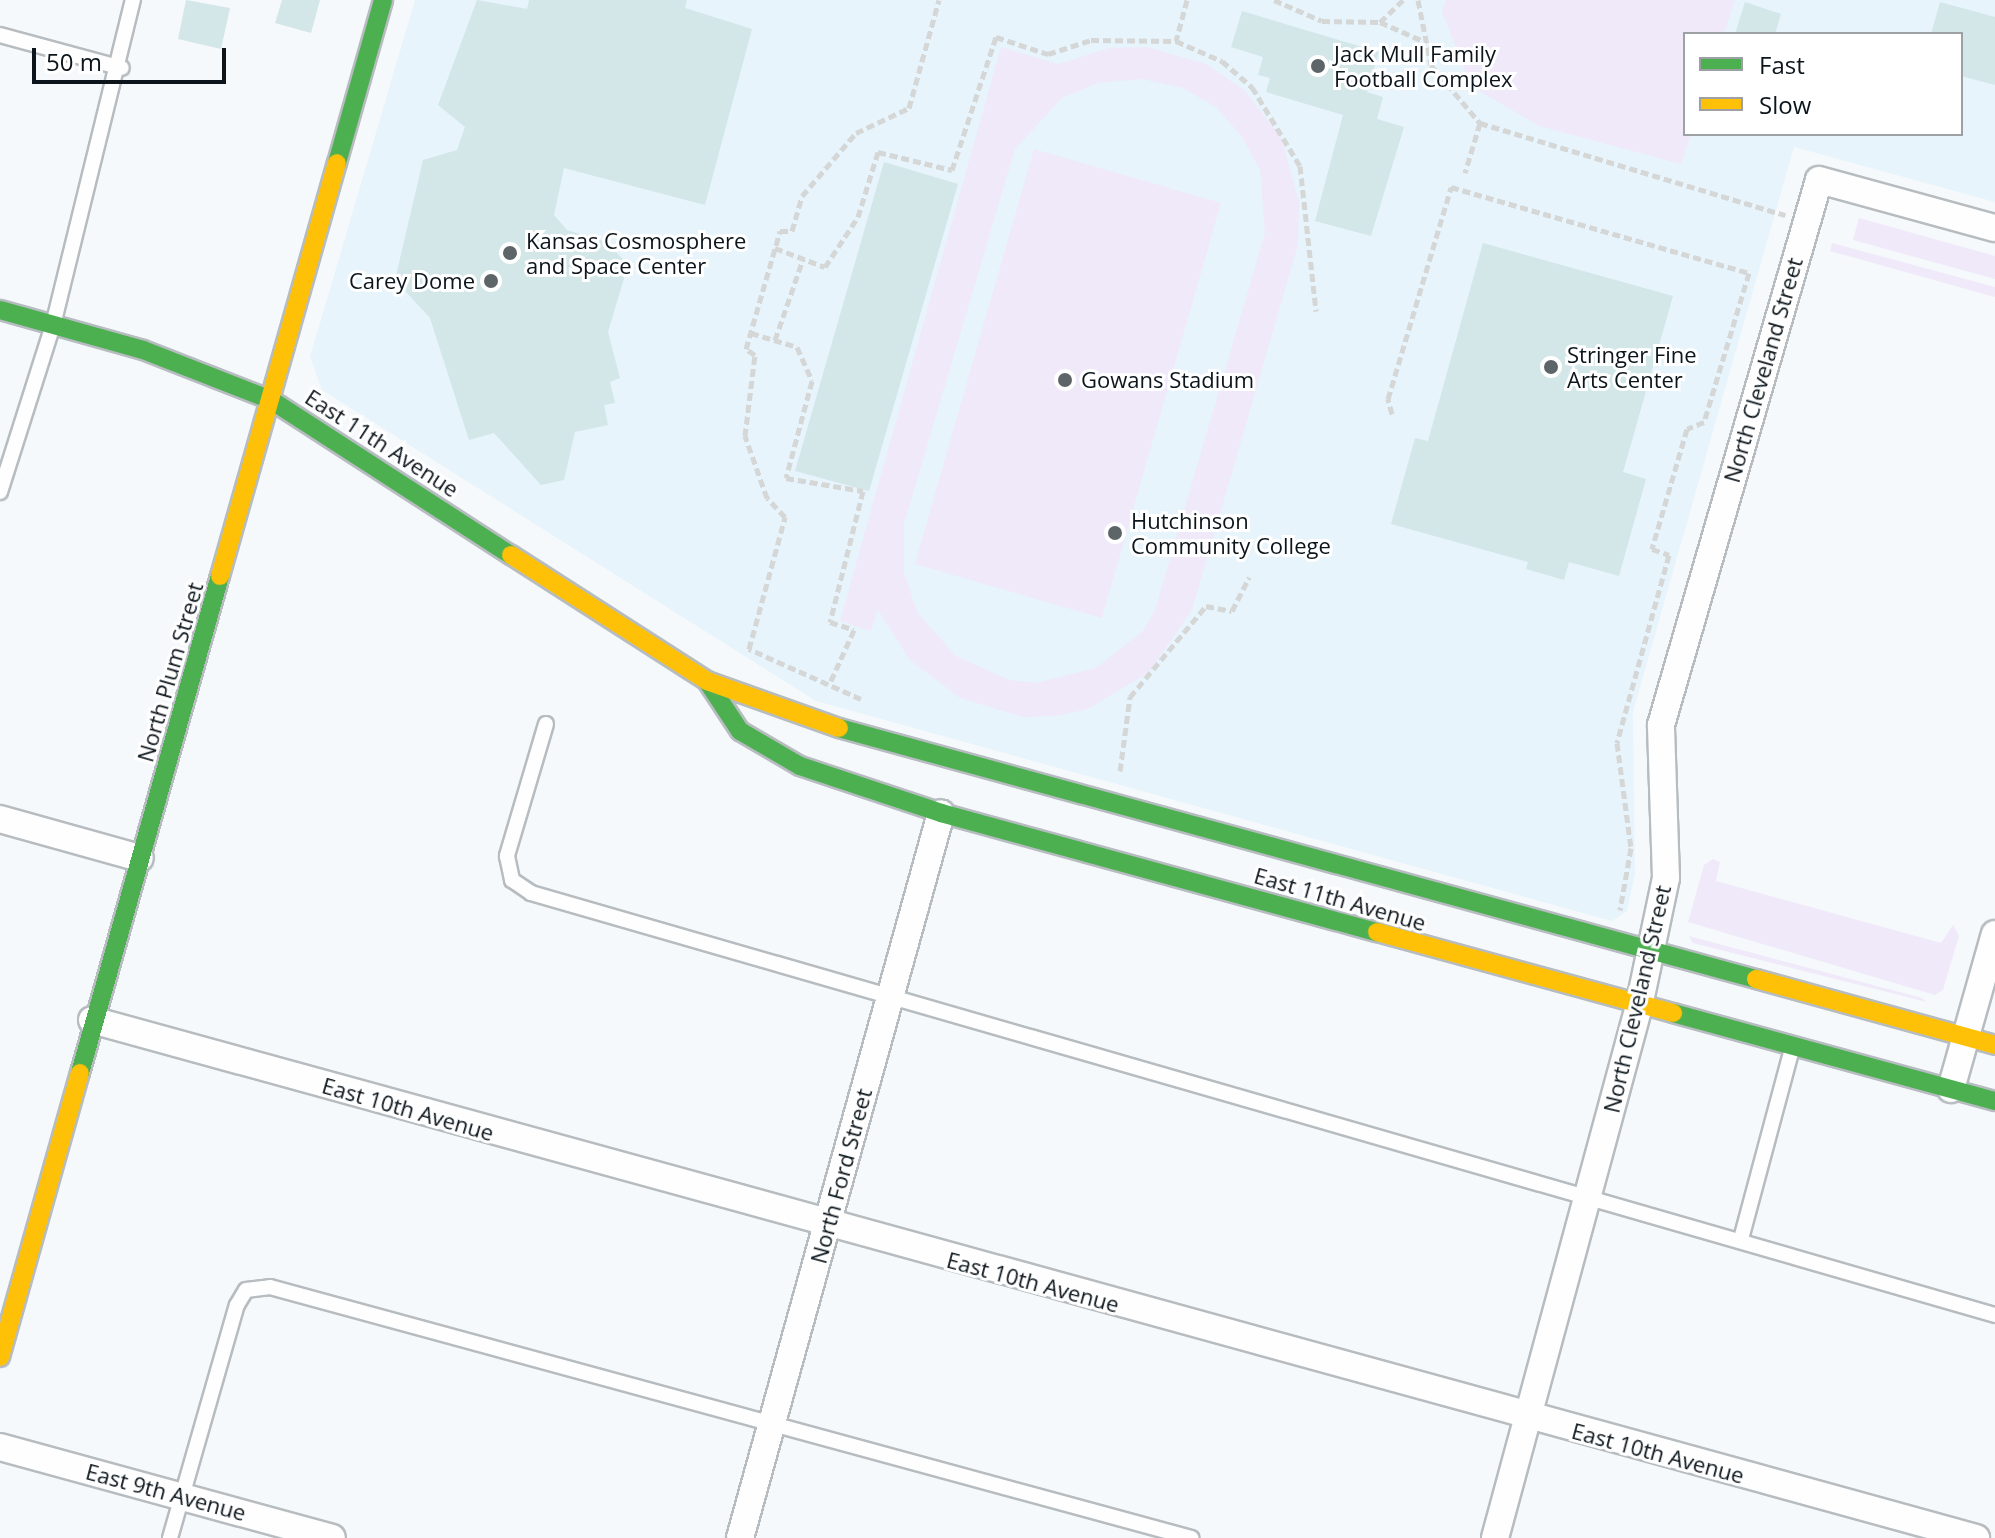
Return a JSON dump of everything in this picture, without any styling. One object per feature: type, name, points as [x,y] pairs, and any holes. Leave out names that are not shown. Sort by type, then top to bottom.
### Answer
[{"type":"street","name":"North Plum Street","points":[[0,1357],[6,1298],[140,858],[383,0]]},
{"type":"street","name":"North Cleveland Street","points":[[1495,1538],[1639,1006],[1647,949],[1666,878],[1661,725],[1819,180],[1995,228]]},
{"type":"street","name":"East 11th Avenue","points":[[0,310],[215,374],[271,400],[707,681],[836,727],[1995,1045]]},
{"type":"street","name":"East 11th Avenue","points":[[707,681],[740,731],[800,766],[941,813],[1995,1101]]},
{"type":"street","name":"North Ford Street","points":[[740,1538],[941,813]]},
{"type":"street","points":[[0,819],[140,858]]},
{"type":"street","points":[[1951,1089],[1995,934]]},
{"type":"street","name":"East 10th Avenue","points":[[92,1020],[828,1226],[1976,1538]]},
{"type":"street","name":"East 9th Avenue","points":[[0,1447],[332,1538]]},
{"type":"lane","points":[[0,492],[53,325],[122,68],[133,0]]},
{"type":"lane","points":[[0,35],[122,68]]},
{"type":"lane","points":[[546,724],[507,856],[512,880],[531,893],[890,1001],[1741,1239],[1995,1315]]},
{"type":"lane","points":[[1741,1239],[1792,1048]]},
{"type":"lane","points":[[170,1538],[237,1305],[246,1290],[270,1287],[1191,1538]]},
{"type":"path","points":[[865,701],[749,649],[785,517],[767,498],[745,436],[755,355],[746,349],[780,231],[792,231],[821,168],[856,133],[909,108],[939,0]]},
{"type":"path","points":[[1176,41],[1187,0]]},
{"type":"path","points":[[1274,0],[1322,21],[1380,22],[1421,40]]},
{"type":"path","points":[[1380,22],[1403,0]]},
{"type":"path","points":[[1418,0],[1421,40],[1447,89],[1480,123],[1806,222]]},
{"type":"path","points":[[775,248],[825,267],[840,248],[878,152],[952,170],[996,37],[1048,54],[1091,40],[1176,41],[1222,61],[1275,113],[1300,166],[1316,311]]},
{"type":"path","points":[[1465,173],[1480,123]]},
{"type":"path","points":[[1392,414],[1388,399],[1451,187],[1749,273],[1704,422],[1687,429],[1652,549],[1669,555],[1617,743],[1631,848],[1622,911],[1605,906]]},
{"type":"path","points":[[775,340],[803,259]]},
{"type":"path","points":[[751,333],[797,347],[812,381],[786,478],[863,491],[830,622],[854,630],[829,685]]},
{"type":"path","points":[[1120,771],[1130,697],[1206,606],[1232,611],[1249,577]]},
{"type":"path","points":[[1105,767],[1135,775]]},
{"type":"shaded area","name":"Hutchinson Community College","points":[[415,0],[1995,0],[1995,202],[1794,147],[1633,712],[1635,874],[1627,911],[1612,921],[816,701],[322,390],[310,357]]},
{"type":"shaded area","points":[[1446,0],[1735,0],[1725,32],[1683,32],[1683,136],[1690,136],[1681,164],[1539,126],[1471,86],[1442,12]]},
{"type":"shaded area","points":[[1001,47],[1058,64],[1109,48],[1147,47],[1206,64],[1244,90],[1281,137],[1299,202],[1298,245],[1192,610],[1148,673],[1088,709],[1056,716],[1023,717],[960,698],[910,660],[878,610],[871,631],[840,621]],"holes":[[[1142,79],[1183,88],[1217,108],[1242,137],[1260,170],[1265,233],[1155,610],[1143,631],[1096,668],[1036,683],[1009,680],[956,656],[917,612],[904,572],[904,524],[1015,149],[1062,98],[1098,83]]]},
{"type":"shaded area","points":[[1034,149],[1221,203],[1102,618],[915,564]]},
{"type":"shaded area","points":[[1859,218],[1995,256],[1995,279],[1853,240]]},
{"type":"shaded area","points":[[1832,243],[1995,287],[1995,297],[1830,251]]},
{"type":"shaded area","points":[[1713,859],[1720,862],[1716,881],[1941,943],[1953,925],[1959,936],[1943,990],[1935,995],[1688,922],[1704,865]]},
{"type":"shaded area","points":[[1689,936],[1922,998],[1927,1002],[1693,943]]},
{"type":"building","points":[[186,0],[230,8],[221,49],[178,39]]},
{"type":"building","points":[[282,0],[320,0],[311,33],[275,23]]},
{"type":"building","name":"Kansas Cosmosphere and Space Center","points":[[477,0],[527,9],[529,0],[687,0],[685,8],[752,29],[705,205],[564,168],[554,215],[567,230],[607,242],[628,265],[608,332],[620,378],[610,382],[615,403],[604,405],[608,425],[575,432],[564,480],[541,485],[494,433],[469,440],[430,318],[395,280],[423,160],[457,150],[465,127],[438,105]]},
{"type":"building","points":[[1745,2],[1781,14],[1776,32],[1736,32]]},
{"type":"building","points":[[1940,2],[1995,17],[1995,85],[1963,77],[1963,32],[1932,32]]},
{"type":"building","points":[[1242,11],[1379,52],[1367,92],[1383,97],[1377,119],[1404,127],[1371,236],[1315,221],[1343,115],[1266,92],[1270,78],[1258,75],[1263,57],[1231,47]]},
{"type":"building","points":[[884,162],[958,184],[869,491],[795,471]]},
{"type":"building","name":"Stringer Fine Arts Center","points":[[1483,243],[1673,296],[1623,472],[1646,479],[1619,576],[1569,562],[1564,580],[1526,569],[1528,562],[1391,524],[1415,438],[1428,441]]},
{"type":"traffic: fast","points":[[337,163],[383,0]]},
{"type":"traffic: fast","points":[[0,310],[143,350],[271,400],[511,555]]},
{"type":"traffic: fast","points":[[80,1073],[220,576]]},
{"type":"traffic: fast","points":[[707,681],[740,731],[800,766],[941,813],[1377,932]]},
{"type":"traffic: fast","points":[[839,728],[1756,979]]},
{"type":"traffic: fast","points":[[1673,1013],[1995,1101]]},
{"type":"traffic: slow","points":[[220,576],[337,163]]},
{"type":"traffic: slow","points":[[511,555],[707,681],[839,728]]},
{"type":"traffic: slow","points":[[1377,932],[1673,1013]]},
{"type":"traffic: slow","points":[[1756,979],[1995,1045]]},
{"type":"traffic: slow","points":[[0,1357],[80,1073]]},
{"type":"place","name":"Jack Mull Family Football Complex","points":[[1318,66]]},
{"type":"place","name":"Kansas Cosmosphere and Space Center","points":[[510,253]]},
{"type":"place","name":"Carey Dome","points":[[491,281]]},
{"type":"place","name":"Stringer Fine Arts Center","points":[[1551,367]]},
{"type":"place","name":"Gowans Stadium","points":[[1065,380]]},
{"type":"place","name":"Hutchinson Community College","points":[[1115,533]]}]
